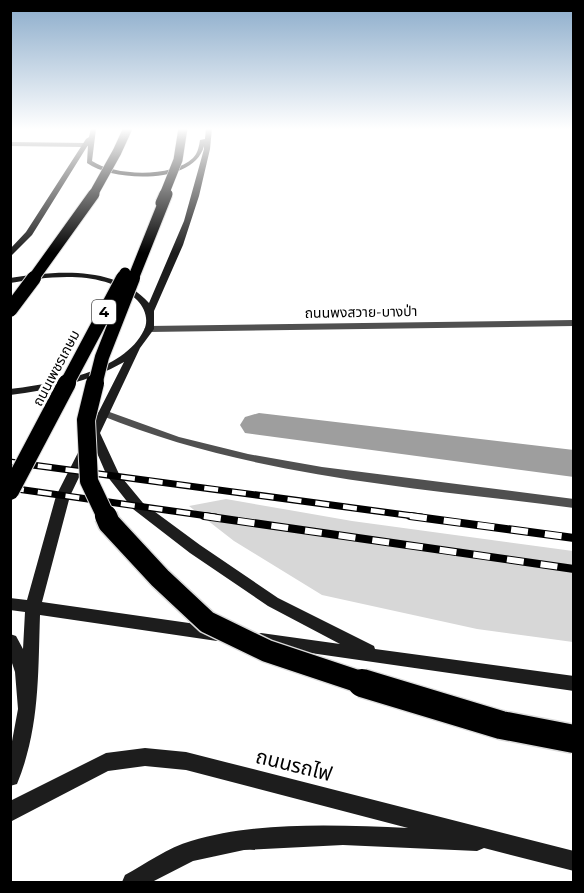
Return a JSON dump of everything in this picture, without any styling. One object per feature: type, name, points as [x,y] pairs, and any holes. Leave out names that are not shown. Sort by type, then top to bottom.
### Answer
[{"type":"highway","points":[[10,310],[108,170]]},
{"type":"highway","name":"ถนนเพชรเกษม","points":[[10,491],[167,193],[175,170]]},
{"type":"highway","points":[[167,193],[102,357],[86,420],[89,481],[109,523],[160,578],[207,622],[267,651],[372,686],[501,724],[573,739]]},
{"type":"main road","points":[[10,255],[29,233],[70,170]]},
{"type":"main road","points":[[101,170],[134,174],[173,170]]},
{"type":"main road","points":[[10,777],[19,761],[28,704],[33,607],[63,496],[136,347],[149,329],[150,310],[163,285],[203,170]]},
{"type":"main road","points":[[10,281],[50,276],[85,276],[115,282],[138,294],[150,310]]},
{"type":"main road","points":[[10,392],[41,389],[80,379],[112,364],[136,347]]},
{"type":"main road","points":[[94,433],[112,476],[138,506],[195,549],[273,602],[376,656]]},
{"type":"main road","points":[[10,604],[573,684]]},
{"type":"main road","points":[[10,641],[20,654],[28,704]]},
{"type":"main road","name":"ถนนรถไฟ","points":[[10,812],[106,762],[145,757],[186,761],[573,861]]},
{"type":"main road","points":[[132,882],[190,851],[244,840],[343,836],[502,843]]},
{"type":"street","name":"ถนนพงสวาย-บางป่า","points":[[149,329],[573,323]]},
{"type":"street","points":[[104,413],[146,431],[197,447],[307,470],[573,504]]},
{"type":"shaded area","points":[[226,499],[352,521],[573,551],[573,642],[477,629],[322,595],[234,541],[189,506]]},
{"type":"waterway","points":[[259,425],[574,464]]},
{"type":"railway","points":[[10,462],[421,517]]},
{"type":"railway","points":[[10,488],[215,517]]},
{"type":"railway","points":[[204,516],[574,569]]},
{"type":"railway","points":[[410,516],[574,538]]}]
